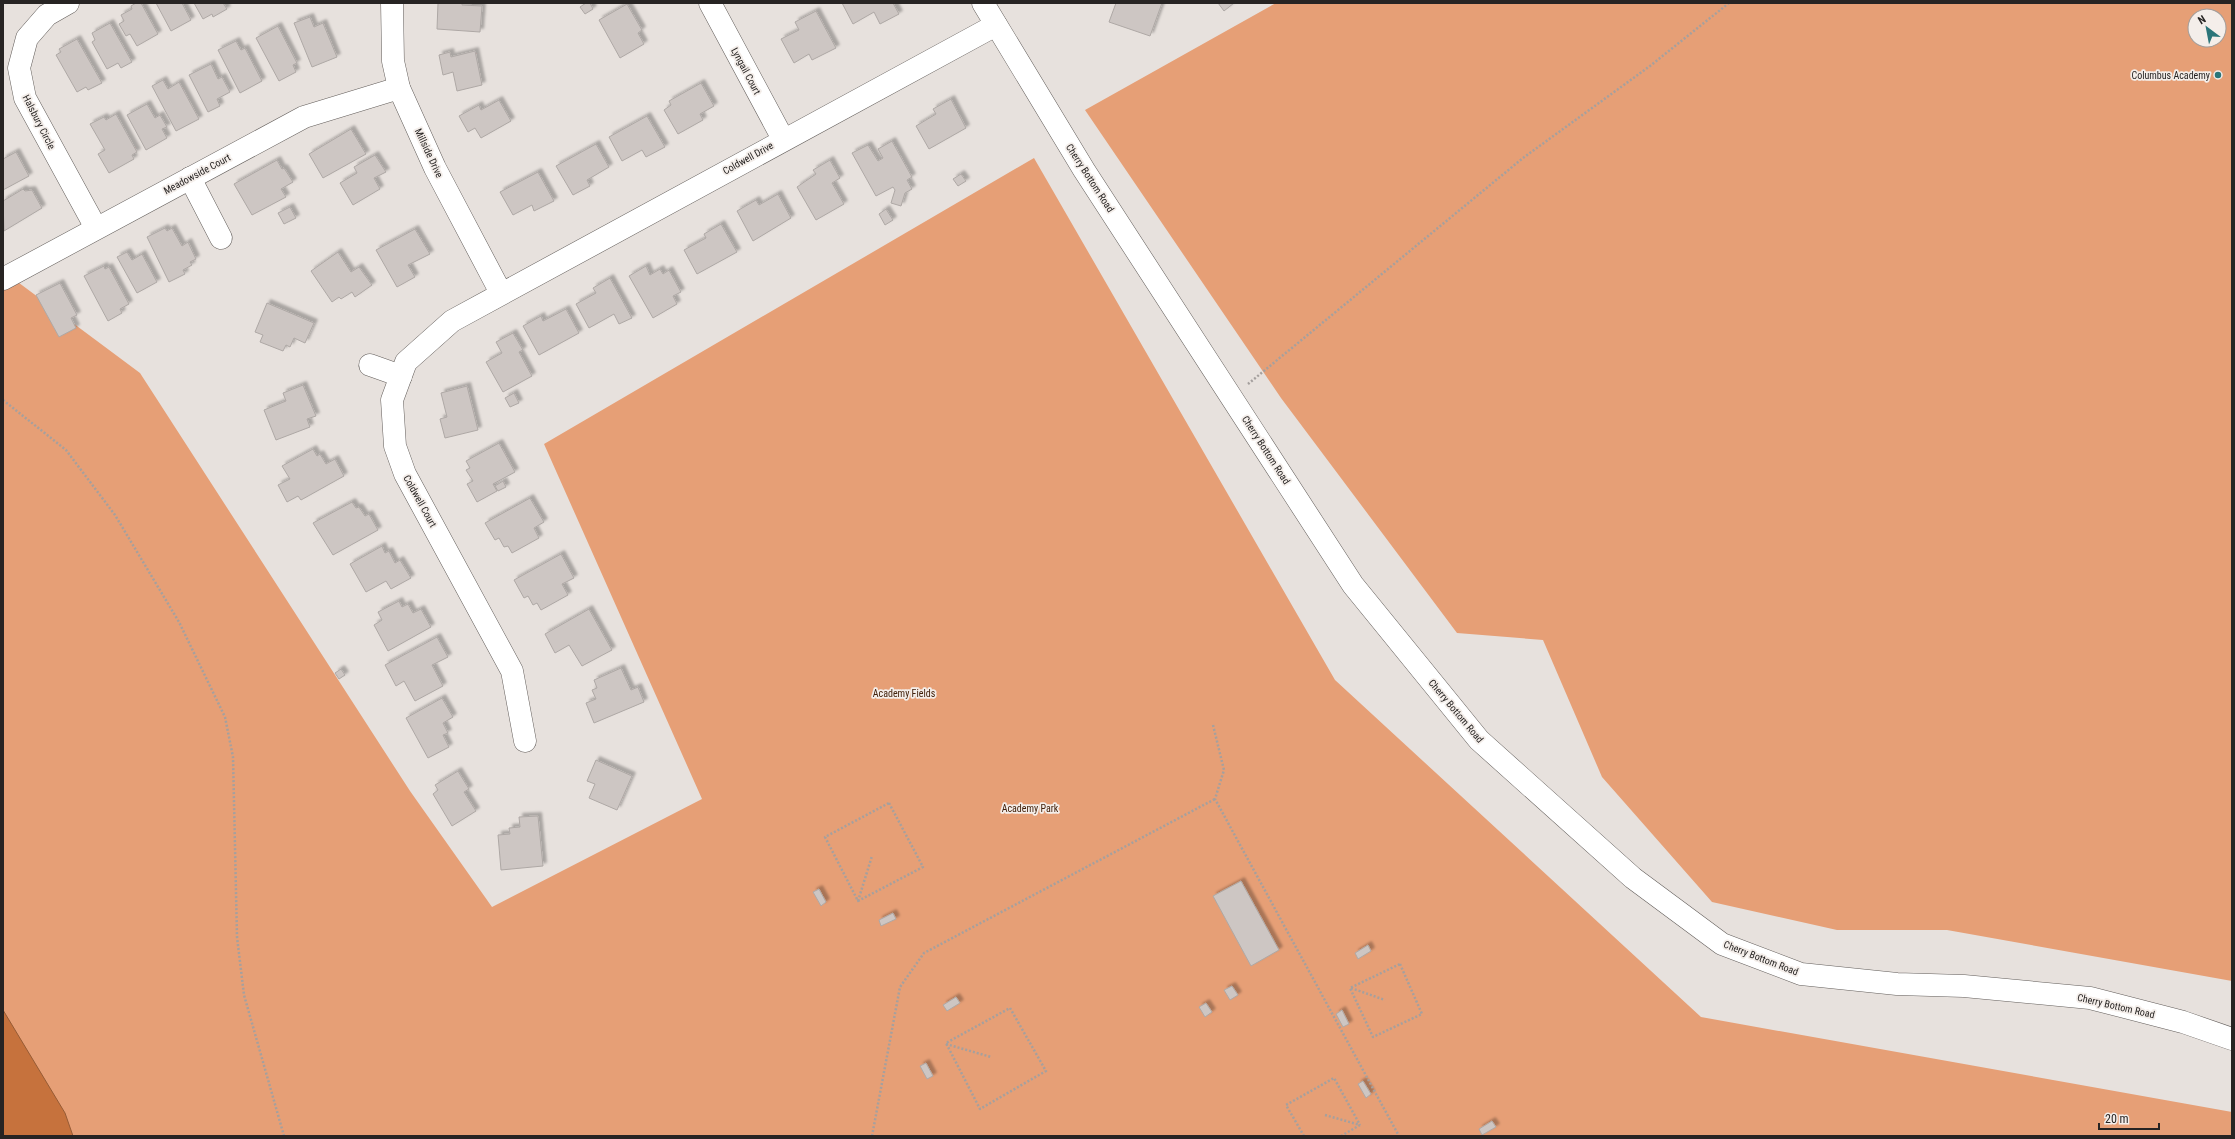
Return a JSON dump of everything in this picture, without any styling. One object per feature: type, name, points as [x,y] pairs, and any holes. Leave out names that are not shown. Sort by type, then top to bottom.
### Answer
[{"type":"street","name":"Halsbury Circle","points":[[68,3],[47,15],[27,38],[19,68],[25,98],[96,228]]},
{"type":"street","name":"Millside Drive","points":[[392,3],[393,61],[399,88],[435,168],[501,293]]},
{"type":"street","name":"Lyngail Court","points":[[710,3],[783,140]]},
{"type":"street","name":"Cherry Bottom Road","points":[[983,3],[1064,139],[1353,585],[1479,740],[1633,878],[1722,944],[1801,974],[1898,984],[1964,986],[2090,998],[2183,1022],[2232,1039]]},
{"type":"street","name":"Coldwell Drive","points":[[501,293],[996,25]]},
{"type":"street","name":"Meadowside Court","points":[[3,279],[304,117],[399,88]]},
{"type":"street","points":[[190,178],[221,238]]},
{"type":"street","name":"Coldwell Court","points":[[501,293],[452,321],[406,362],[392,400],[395,446],[405,474],[512,671],[525,741]]},
{"type":"street","points":[[370,365],[401,376]]},
{"type":"path","points":[[1232,398],[1523,158],[1650,66],[1729,3]]},
{"type":"path","points":[[3,400],[66,450],[115,515],[179,622],[225,717],[233,757],[237,937],[244,995],[284,1136]]},
{"type":"path","points":[[872,1136],[900,987],[924,953],[1215,799],[1224,770],[1213,724]]},
{"type":"path","points":[[1215,799],[1399,1136]]},
{"type":"path","points":[[889,803],[923,867],[858,901],[825,837],[889,803]]},
{"type":"path","points":[[858,901],[872,856]]},
{"type":"path","points":[[1400,964],[1422,1014],[1373,1037],[1350,988],[1400,964]]},
{"type":"path","points":[[1350,988],[1385,1000]]},
{"type":"path","points":[[1010,1008],[1046,1071],[980,1109],[946,1043],[1010,1008]]},
{"type":"path","points":[[946,1043],[991,1057]]},
{"type":"path","points":[[1304,1136],[1286,1105],[1334,1078],[1360,1125]]},
{"type":"path","points":[[1325,1116],[1360,1125]]},
{"type":"path","points":[[1341,1136],[1360,1125]]},
{"type":"green space","points":[[1276,3],[2232,3],[2232,981],[1947,930],[1837,930],[1712,902],[1602,777],[1543,640],[1457,633],[1281,398],[1085,110]]},
{"type":"green space","name":"Academy Park","points":[[1034,158],[1335,680],[1701,1017],[2232,1112],[2232,1136],[11,1136],[3,1125],[3,271],[140,373],[410,791],[492,907],[702,799],[544,444]]},
{"type":"shaded area","points":[[3,1010],[65,1113],[73,1136],[3,1136]]},
{"type":"building","points":[[136,3],[141,3],[158,34],[137,46],[130,34],[126,36],[119,24],[124,21],[121,15],[132,9],[131,6]]},
{"type":"building","points":[[156,3],[182,3],[191,20],[171,31]]},
{"type":"building","points":[[194,3],[223,3],[227,9],[213,17],[212,14],[203,19]]},
{"type":"building","points":[[438,3],[462,3],[462,5],[482,6],[480,32],[437,29]]},
{"type":"building","points":[[586,3],[590,3],[593,9],[585,14],[580,7]]},
{"type":"building","points":[[842,3],[893,3],[899,14],[880,24],[874,12],[853,24]]},
{"type":"building","points":[[1116,3],[1162,3],[1150,36],[1109,22]]},
{"type":"building","points":[[1218,3],[1234,3],[1224,11]]},
{"type":"building","points":[[627,4],[642,30],[638,33],[644,44],[620,58],[599,20]]},
{"type":"building","points":[[816,11],[836,48],[812,60],[809,54],[794,63],[781,39],[799,30],[795,22]]},
{"type":"building","points":[[310,17],[314,27],[323,23],[337,57],[312,67],[294,23]]},
{"type":"building","points":[[110,23],[132,62],[121,68],[118,63],[107,69],[92,42],[95,40],[92,33]]},
{"type":"building","points":[[278,26],[297,63],[293,65],[296,72],[279,81],[256,38]]},
{"type":"building","points":[[77,39],[102,83],[88,90],[86,87],[77,92],[56,55],[61,52],[59,49]]},
{"type":"building","points":[[236,41],[241,50],[245,48],[262,81],[240,93],[218,50]]},
{"type":"building","points":[[475,51],[482,85],[457,91],[453,72],[443,75],[439,55],[450,52],[451,57]]},
{"type":"building","points":[[211,64],[218,79],[222,77],[230,92],[217,99],[220,106],[208,112],[189,75]]},
{"type":"building","points":[[163,80],[168,89],[179,82],[199,119],[176,131],[152,86]]},
{"type":"building","points":[[701,83],[714,106],[700,114],[703,120],[678,134],[664,110],[671,105],[669,101]]},
{"type":"building","points":[[951,99],[966,128],[929,149],[916,126],[936,114],[933,109]]},
{"type":"building","points":[[499,100],[511,121],[481,138],[475,128],[468,132],[459,116],[479,105],[481,110]]},
{"type":"building","points":[[147,104],[155,118],[160,115],[167,127],[162,129],[167,138],[146,150],[127,115]]},
{"type":"building","points":[[116,114],[137,152],[132,155],[134,159],[109,173],[98,154],[105,150],[90,124],[104,117],[106,120]]},
{"type":"building","points":[[647,116],[665,147],[646,157],[642,150],[622,161],[609,137]]},
{"type":"building","points":[[351,129],[366,154],[323,178],[309,154]]},
{"type":"building","points":[[892,141],[912,177],[907,180],[912,189],[905,193],[901,206],[891,203],[895,190],[893,187],[876,196],[852,153],[868,145],[878,161],[883,158],[878,149]]},
{"type":"building","points":[[596,144],[609,167],[587,180],[590,186],[573,195],[556,166]]},
{"type":"building","points":[[16,152],[29,176],[3,190],[3,159]]},
{"type":"building","points":[[375,155],[386,172],[374,178],[380,189],[353,205],[340,183],[357,173],[354,167]]},
{"type":"building","points":[[277,160],[282,169],[284,168],[293,182],[281,189],[286,197],[252,215],[234,184]]},
{"type":"building","points":[[830,160],[840,178],[832,183],[844,204],[816,220],[797,187],[816,174],[813,170]]},
{"type":"building","points":[[538,172],[554,201],[534,211],[532,205],[513,215],[500,192]]},
{"type":"building","points":[[961,174],[966,181],[958,186],[953,179]]},
{"type":"building","points":[[23,189],[25,191],[32,190],[42,208],[4,231],[3,201]]},
{"type":"building","points":[[778,194],[791,218],[753,241],[737,211],[756,200],[759,205]]},
{"type":"building","points":[[290,207],[296,218],[284,224],[278,213]]},
{"type":"building","points":[[886,209],[893,220],[885,225],[879,214]]},
{"type":"building","points":[[721,224],[737,252],[697,274],[684,250],[706,238],[704,234]]},
{"type":"building","points":[[165,228],[167,231],[172,228],[182,246],[188,242],[196,259],[190,262],[192,265],[183,270],[185,274],[169,282],[147,237]]},
{"type":"building","points":[[415,229],[430,254],[408,265],[415,277],[397,287],[376,250]]},
{"type":"building","points":[[127,252],[132,260],[142,254],[157,282],[137,293],[117,257]]},
{"type":"building","points":[[338,252],[351,272],[359,267],[372,285],[355,297],[352,292],[341,299],[339,297],[332,302],[311,271]]},
{"type":"building","points":[[104,266],[105,269],[109,267],[129,304],[120,309],[122,313],[108,321],[84,276]]},
{"type":"building","points":[[646,266],[650,275],[660,269],[663,274],[669,270],[681,292],[673,296],[677,304],[653,318],[629,276]]},
{"type":"building","points":[[610,278],[632,318],[619,324],[614,314],[589,328],[576,304],[596,293],[593,288]]},
{"type":"building","points":[[60,283],[77,315],[71,318],[76,328],[59,337],[36,295]]},
{"type":"building","points":[[267,303],[314,323],[305,343],[294,338],[290,347],[286,345],[283,351],[260,342],[263,335],[255,332]]},
{"type":"building","points":[[566,309],[579,333],[539,355],[523,326],[541,316],[543,321]]},
{"type":"building","points":[[513,333],[523,350],[519,352],[532,376],[503,392],[486,362],[502,353],[496,342]]},
{"type":"building","points":[[303,385],[316,416],[307,419],[310,427],[276,440],[264,410],[286,401],[283,393]]},
{"type":"building","points":[[467,386],[478,430],[445,438],[440,419],[447,417],[441,393]]},
{"type":"building","points":[[514,393],[519,403],[510,407],[505,398]]},
{"type":"building","points":[[499,443],[515,472],[493,484],[497,491],[477,502],[467,484],[473,481],[466,470],[470,468],[466,461]]},
{"type":"building","points":[[313,449],[317,456],[320,454],[326,464],[335,459],[344,476],[301,500],[298,496],[287,502],[278,485],[290,479],[282,466]]},
{"type":"building","points":[[503,481],[506,487],[498,491],[495,486]]},
{"type":"building","points":[[530,498],[544,522],[534,528],[539,538],[512,553],[508,546],[504,547],[499,538],[495,540],[485,523]]},
{"type":"building","points":[[352,502],[356,508],[359,507],[365,516],[369,514],[378,530],[333,555],[313,523]]},
{"type":"building","points":[[382,546],[385,553],[389,551],[395,563],[400,560],[411,578],[391,589],[386,581],[366,592],[350,564]]},
{"type":"building","points":[[561,554],[574,578],[562,584],[568,595],[541,610],[537,603],[533,605],[528,596],[524,598],[514,580]]},
{"type":"building","points":[[399,601],[402,607],[408,604],[413,613],[421,609],[431,627],[388,651],[374,625],[382,620],[378,612]]},
{"type":"building","points":[[589,609],[612,650],[582,666],[569,645],[555,653],[545,634]]},
{"type":"building","points":[[437,637],[448,657],[432,665],[443,686],[415,701],[404,681],[396,686],[385,665]]},
{"type":"building","points":[[621,668],[631,690],[638,687],[644,702],[594,723],[586,703],[596,699],[592,690],[597,688],[594,680]]},
{"type":"building","points":[[341,669],[345,675],[339,679],[335,673]]},
{"type":"building","points":[[442,698],[453,717],[443,723],[448,733],[443,735],[449,747],[428,758],[406,718]]},
{"type":"building","points":[[596,760],[632,776],[617,810],[589,798],[595,784],[587,781]]},
{"type":"building","points":[[458,771],[469,789],[464,792],[476,811],[452,826],[433,794],[438,790],[435,785]]},
{"type":"building","points":[[538,816],[543,866],[501,870],[498,835],[510,834],[509,828],[520,827],[519,817]]},
{"type":"building","points":[[1241,881],[1279,950],[1251,966],[1213,896]]},
{"type":"building","points":[[819,889],[826,902],[821,906],[813,892]]},
{"type":"building","points":[[893,913],[896,919],[881,926],[879,920]]},
{"type":"building","points":[[1368,945],[1371,951],[1358,959],[1355,953]]},
{"type":"building","points":[[1232,986],[1238,995],[1230,1000],[1224,990]]},
{"type":"building","points":[[956,997],[960,1003],[947,1011],[943,1005]]},
{"type":"building","points":[[1206,1003],[1212,1012],[1205,1017],[1199,1007]]},
{"type":"building","points":[[1342,1010],[1349,1024],[1343,1027],[1336,1014]]},
{"type":"building","points":[[926,1063],[933,1076],[927,1079],[920,1066]]},
{"type":"building","points":[[1363,1081],[1371,1094],[1366,1098],[1358,1084]]},
{"type":"building","points":[[1492,1121],[1496,1127],[1482,1135],[1479,1129]]},
{"type":"place","name":"Columbus Academy","points":[[2218,75]]},
{"type":"park label","name":"Academy Fields","points":[[904,693]]}]
